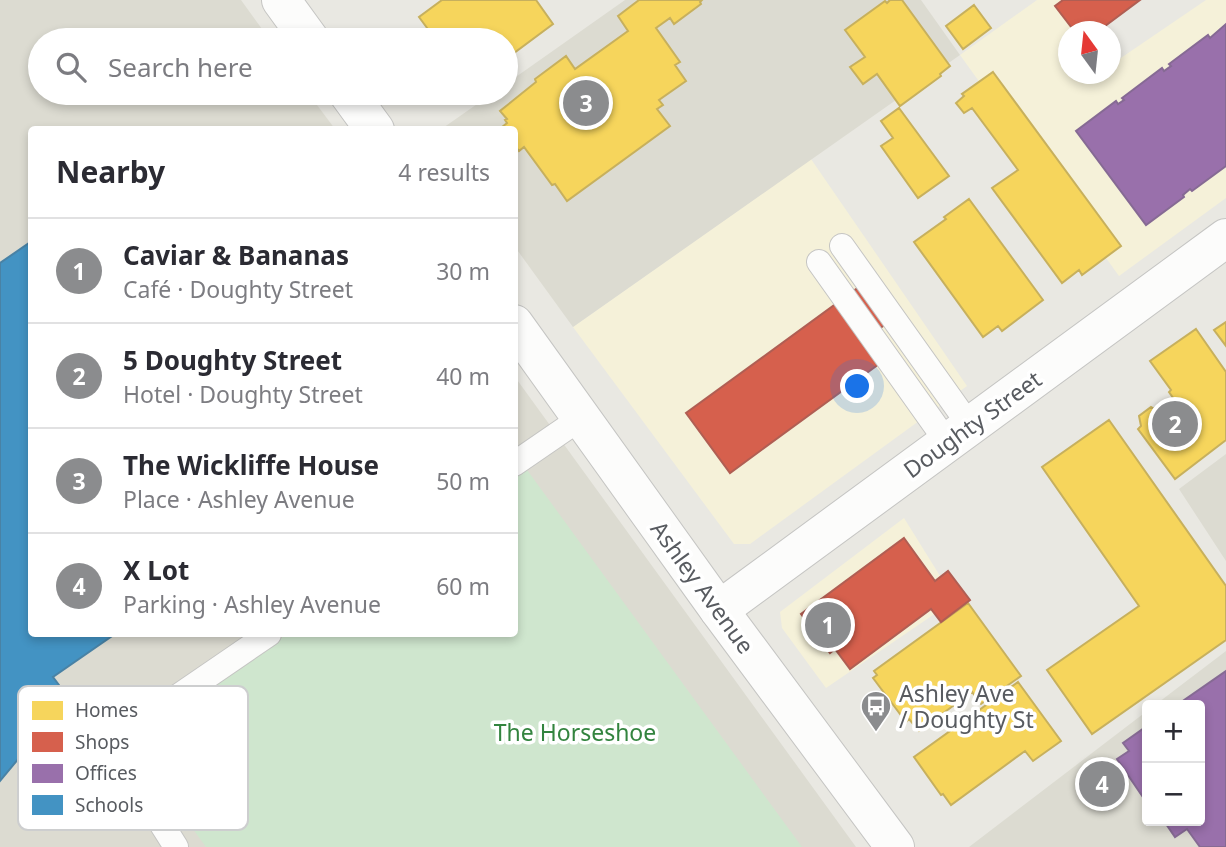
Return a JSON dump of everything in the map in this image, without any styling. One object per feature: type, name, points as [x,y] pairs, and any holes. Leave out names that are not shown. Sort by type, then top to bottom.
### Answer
[{"type":"street","points":[[281,0],[301,28]]},
{"type":"street","points":[[357,105],[372,126]]},
{"type":"street","name":"Doughty Street","points":[[719,610],[1226,238]]},
{"type":"street","name":"Ashley Avenue","points":[[518,330],[719,610],[895,847]]},
{"type":"lane","points":[[842,246],[958,434]]},
{"type":"lane","points":[[819,262],[958,434]]},
{"type":"lane","points":[[518,461],[581,418]]},
{"type":"lane","points":[[193,686],[265,637]]},
{"type":"lane","points":[[165,830],[176,847]]},
{"type":"shaded area","name":"The Horseshoe","points":[[0,0],[241,0],[261,28],[28,28],[28,105],[317,105],[333,126],[28,126],[28,637],[518,637],[518,381],[856,847],[0,847]]},
{"type":"shaded area","points":[[625,0],[921,0],[960,55],[573,327],[518,251],[518,126],[446,126],[476,105],[518,105],[518,76]]},
{"type":"shaded area","points":[[1037,0],[1065,0],[1081,21],[1058,21],[1058,84],[1121,84],[1121,58],[1206,0],[1226,0],[1226,198],[1119,276],[960,55]]},
{"type":"shaded area","points":[[811,159],[967,386],[750,544],[734,544],[573,327]]},
{"type":"shaded area","points":[[1226,454],[1226,561],[1179,489]]},
{"type":"shaded area","points":[[904,518],[955,600],[826,688],[782,628],[780,612]]},
{"type":"shaded area","points":[[1226,651],[1226,847],[969,847],[1142,715],[1142,826],[1205,826],[1205,700],[1162,700]]},
{"type":"green space","name":"The Horseshoe","points":[[522,463],[802,847],[206,847],[194,830],[248,830],[248,686],[217,686],[283,637],[518,637],[518,466]]},
{"type":"building: Homes","points":[[442,0],[536,0],[553,24],[518,50],[518,28],[427,28],[419,17]]},
{"type":"building: Homes","points":[[639,0],[702,0],[701,4],[674,24],[670,18],[656,28],[680,62],[675,65],[686,81],[659,100],[663,105],[657,109],[670,126],[567,201],[524,147],[518,150],[518,126],[503,126],[507,119],[500,111],[507,105],[518,105],[518,96],[536,82],[535,79],[566,56],[575,69],[628,31],[618,16]]},
{"type":"building: Homes","points":[[890,0],[902,0],[950,66],[941,76],[900,106],[877,74],[863,84],[850,67],[865,57],[845,30]]},
{"type":"building: Homes","points":[[974,5],[991,28],[963,49],[946,26]]},
{"type":"building: Homes","points":[[993,72],[1121,246],[1082,275],[1079,270],[1062,283],[992,188],[1018,170],[972,108],[964,113],[956,103],[964,96],[962,94]]},
{"type":"building: Homes","points":[[899,108],[949,176],[918,198],[881,146],[893,138],[881,121]]},
{"type":"building: Homes","points":[[969,199],[1043,300],[1002,331],[998,326],[983,337],[914,242]]},
{"type":"building: Homes","points":[[1226,322],[1226,346],[1214,330]]},
{"type":"building: Homes","points":[[1196,329],[1226,372],[1226,440],[1175,479],[1138,429],[1141,426],[1139,416],[1151,407],[1161,413],[1176,402],[1169,392],[1171,390],[1150,361]]},
{"type":"building: Homes","points":[[1109,420],[1226,586],[1226,640],[1092,734],[1047,670],[1139,606],[1042,467]]},
{"type":"building: Homes","points":[[968,603],[1021,676],[981,704],[972,692],[919,731],[909,719],[906,722],[873,678],[877,675],[874,671]]},
{"type":"building: Homes","points":[[1018,682],[1061,741],[1033,761],[1025,751],[951,805],[914,757]]},
{"type":"building: Shops","points":[[1063,0],[1140,0],[1112,21],[1067,21],[1055,6]]},
{"type":"building: Shops","points":[[859,287],[887,323],[863,341],[879,364],[730,473],[686,413]]},
{"type":"building: Shops","points":[[904,538],[935,581],[948,571],[970,600],[941,622],[931,609],[850,669],[835,649],[830,653],[801,614]]},
{"type":"building: Offices","points":[[1226,24],[1226,166],[1192,191],[1190,189],[1184,197],[1146,225],[1076,131],[1116,101],[1118,104],[1124,100],[1122,98],[1162,68],[1164,71],[1171,66],[1169,64],[1208,35],[1210,38]]},
{"type":"building: Offices","points":[[1226,671],[1226,847],[1200,847],[1187,829],[1175,837],[1167,826],[1205,826],[1205,700],[1184,700]]},
{"type":"building: Offices","points":[[1142,730],[1142,796],[1117,759],[1129,751],[1123,743]]},
{"type":"building: Schools","points":[[28,244],[28,637],[111,637],[53,677],[59,686],[18,686],[18,759],[0,781],[0,263]]},
{"type":"place","name":"The Wickliffe House","points":[[586,103]]},
{"type":"place","name":"5 Doughty Street","points":[[1175,424]]},
{"type":"place","name":"Caviar & Bananas","points":[[828,625]]},
{"type":"place","name":"Ashley Ave / Doughty St","points":[[876,733]]},
{"type":"place","name":"X Lot","points":[[1102,784]]}]
